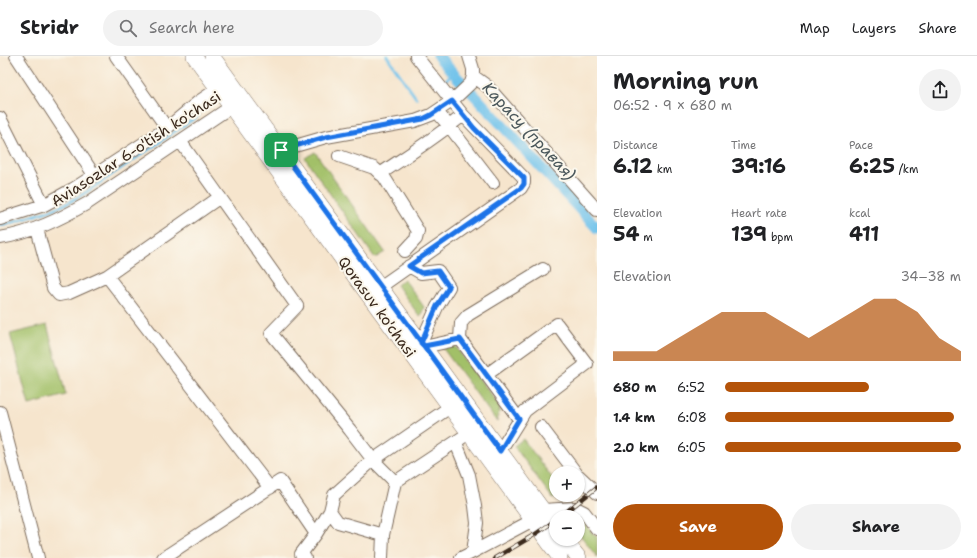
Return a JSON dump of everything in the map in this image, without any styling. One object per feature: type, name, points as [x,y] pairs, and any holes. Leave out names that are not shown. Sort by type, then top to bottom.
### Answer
[{"type":"main road","name":"Qorasuv ko'chasi","points":[[194,56],[224,85],[237,102],[469,433],[538,515],[549,523]]},
{"type":"main road","name":"Qorasuv ko'chasi","points":[[212,56],[224,85]]},
{"type":"main road","name":"Qorasuv ko'chasi","points":[[237,102],[281,150],[500,451],[538,515],[560,558]]},
{"type":"main road","points":[[570,546],[579,558]]},
{"type":"street","points":[[16,56],[94,175]]},
{"type":"street","points":[[116,56],[167,128]]},
{"type":"street","points":[[380,287],[521,188],[524,184],[524,178],[463,115],[456,98],[416,56]]},
{"type":"street","points":[[281,150],[326,137],[415,121],[437,112],[456,98],[472,79],[472,66],[469,56]]},
{"type":"street","points":[[472,79],[487,86],[597,210]]},
{"type":"street","name":"Aviasozlar 6-o'tish ko'chasi","points":[[0,219],[44,205],[73,189],[167,128],[198,102],[224,85]]},
{"type":"street","name":"Aviasozlar 6-o'tish ko'chasi","points":[[0,238],[37,229],[62,218],[88,203],[237,102]]},
{"type":"street","points":[[437,112],[493,183]]},
{"type":"street","points":[[380,174],[463,115]]},
{"type":"street","points":[[0,118],[44,205]]},
{"type":"street","points":[[180,141],[297,306],[271,333],[374,460],[395,482]]},
{"type":"street","points":[[339,156],[374,168],[384,177],[418,230],[416,239],[405,251]]},
{"type":"street","points":[[37,229],[53,288],[59,295],[70,293],[107,276],[220,197]]},
{"type":"street","points":[[409,266],[421,273],[438,271],[449,287],[437,306],[422,345]]},
{"type":"street","points":[[519,419],[460,339],[461,323],[468,315],[542,269]]},
{"type":"street","points":[[107,276],[270,488]]},
{"type":"street","points":[[486,375],[557,324],[587,364],[525,410],[500,451]]},
{"type":"street","points":[[422,345],[460,339]]},
{"type":"street","points":[[299,557],[316,534],[330,511],[334,495],[374,460],[450,407]]},
{"type":"street","points":[[0,412],[38,558]]},
{"type":"street","points":[[540,427],[571,466]]},
{"type":"street","points":[[382,558],[383,535],[395,482],[469,433]]},
{"type":"street","points":[[456,442],[469,474],[475,506],[477,523],[473,552]]},
{"type":"street","points":[[164,558],[280,481],[316,534]]},
{"type":"street","points":[[585,482],[597,493]]},
{"type":"street","points":[[461,558],[538,515],[565,508],[576,508],[584,512],[597,529]]},
{"type":"street","points":[[330,511],[338,522],[383,535]]},
{"type":"green space","points":[[315,152],[385,252],[375,258],[305,158]]},
{"type":"green space","points":[[404,279],[424,307],[420,317],[397,285]]},
{"type":"green space","points":[[47,325],[66,395],[29,405],[10,334]]},
{"type":"green space","points":[[455,346],[500,407],[497,422],[442,347]]},
{"type":"green space","points":[[523,439],[549,474],[549,494],[514,446]]},
{"type":"green space","points":[[585,524],[597,537],[597,557],[585,541]]},
{"type":"waterway","points":[[387,56],[416,98]]},
{"type":"waterway","name":"Карасу (правая)","points":[[438,56],[597,228]]},
{"type":"waterway","points":[[445,81],[453,73]]},
{"type":"waterway","points":[[0,225],[11,223],[68,203],[199,115]]},
{"type":"railway","points":[[569,510],[597,487]]},
{"type":"railway","points":[[495,558],[549,525]]},
{"type":"route","points":[[281,150],[326,137],[423,119],[439,111],[452,101],[474,128],[524,178],[524,184],[521,188],[409,266],[421,273],[438,271],[449,287],[437,306],[421,343],[500,451],[519,419],[460,339],[424,346],[380,287],[281,150]]}]
